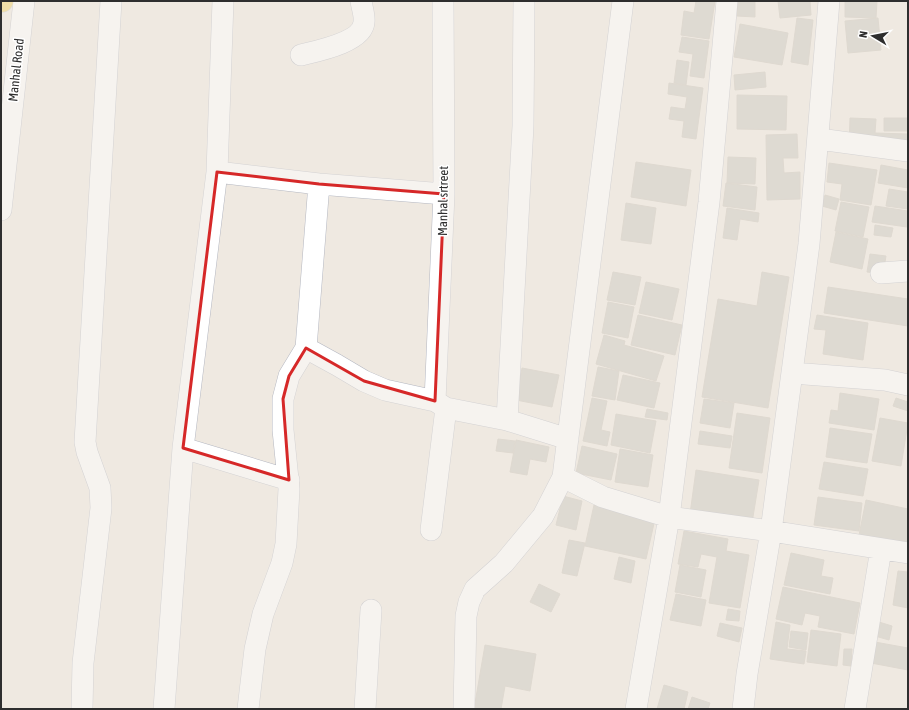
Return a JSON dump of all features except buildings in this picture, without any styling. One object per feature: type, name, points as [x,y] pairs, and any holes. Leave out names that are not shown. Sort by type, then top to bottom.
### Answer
[{"type":"street","name":"Manhal Road","points":[[1,210],[24,1]]},
{"type":"street","points":[[82,709],[83,663],[101,508],[100,488],[85,442],[111,1]]},
{"type":"street","points":[[164,709],[183,448],[217,172],[223,1]]},
{"type":"street","points":[[301,55],[332,48],[360,33],[364,23],[361,1]]},
{"type":"street","name":"Manhal srtreet","points":[[431,530],[441,404],[444,194],[443,1]]},
{"type":"street","points":[[507,420],[523,126],[524,1]]},
{"type":"street","points":[[464,709],[466,616],[469,602],[475,589],[504,563],[543,516],[563,477],[623,1]]},
{"type":"street","points":[[636,709],[669,517],[709,202],[727,1]]},
{"type":"street","points":[[743,709],[746,674],[772,531],[809,244],[819,139],[829,1]]},
{"type":"street","points":[[819,139],[908,151]]},
{"type":"street","points":[[217,172],[319,184],[444,194]]},
{"type":"street","points":[[248,709],[255,649],[263,614],[282,563],[286,544],[289,480],[283,430],[283,399],[289,376],[306,348],[319,184]]},
{"type":"street","points":[[881,273],[908,271]]},
{"type":"street","points":[[306,348],[364,381],[385,390],[507,420],[568,439]]},
{"type":"street","points":[[792,373],[885,380],[908,385]]},
{"type":"street","points":[[183,448],[289,480]]},
{"type":"street","points":[[563,477],[603,497],[669,517],[772,531],[908,553]]},
{"type":"street","points":[[855,709],[881,549]]},
{"type":"street","points":[[365,709],[371,610]]},
{"type":"highlighted area","points":[[217,172],[319,184],[444,194],[435,401],[364,381],[306,348],[289,376],[283,399],[289,480],[183,448]]}]
